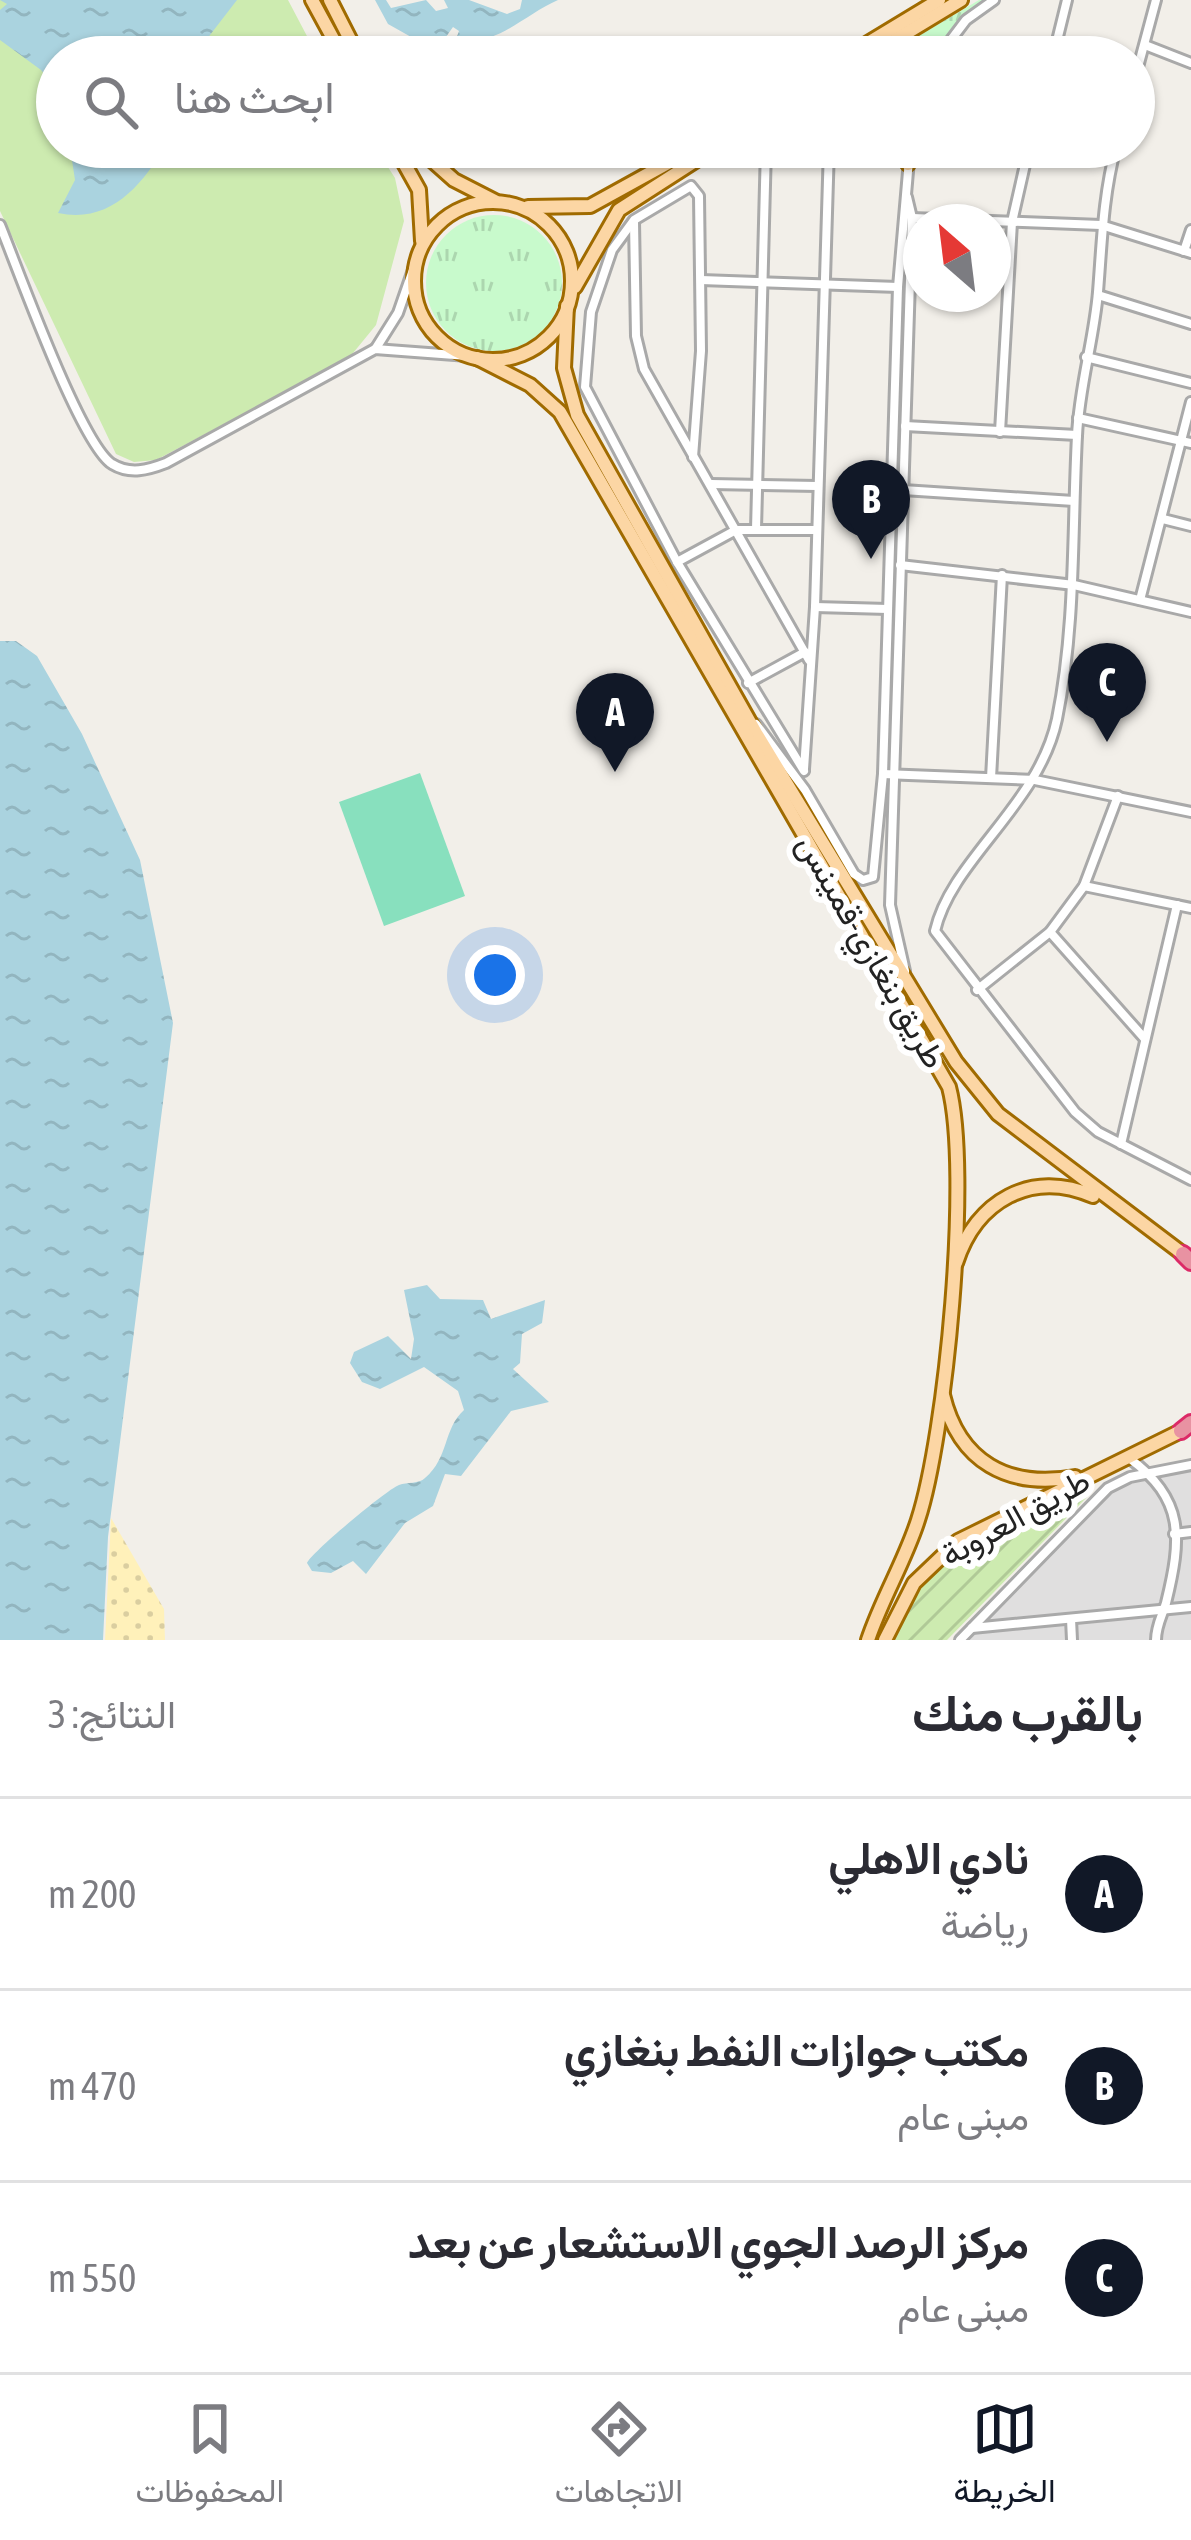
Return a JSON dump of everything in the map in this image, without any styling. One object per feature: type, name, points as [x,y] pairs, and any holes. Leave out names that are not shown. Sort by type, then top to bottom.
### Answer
[{"type":"main road","points":[[312,0],[332,36]]},
{"type":"main road","points":[[330,0],[348,36]]},
{"type":"main road","points":[[880,36],[939,0]]},
{"type":"main road","points":[[901,36],[960,0]]},
{"type":"main road","points":[[407,168],[419,190],[422,247]]},
{"type":"main road","points":[[441,168],[496,202]]},
{"type":"main road","points":[[659,168],[590,206],[564,211],[478,203],[444,218],[415,264],[415,297],[428,327],[473,357],[514,356],[532,349],[547,338],[592,248],[619,210],[684,168]]},
{"type":"main road","points":[[514,205],[544,221],[565,248],[564,368],[570,400],[745,713],[910,990],[998,1114],[1188,1258]]},
{"type":"main road","name":"طريق بنغازي-قمينس","points":[[473,357],[530,385],[560,412],[939,1062],[958,1134],[941,1388],[919,1517],[868,1640]]},
{"type":"main road","points":[[951,1280],[964,1239],[979,1216],[999,1199],[1026,1188],[1056,1185],[1111,1204]]},
{"type":"main road","points":[[941,1388],[964,1446],[995,1471],[1034,1482],[1091,1474]]},
{"type":"main road","name":"طريق العروبة","points":[[885,1640],[914,1583],[943,1552],[986,1525],[1188,1427]]},
{"type":"street","points":[[954,36],[966,20],[994,0]]},
{"type":"street","points":[[1058,36],[1067,0]]},
{"type":"street","points":[[1147,36],[1156,0]]},
{"type":"street","points":[[1155,49],[1191,63]]},
{"type":"street","points":[[756,529],[765,168]]},
{"type":"street","points":[[805,790],[828,168]]},
{"type":"street","points":[[745,713],[805,790],[854,874],[866,880],[878,868],[898,287],[908,168]]},
{"type":"street","points":[[1000,432],[1012,222],[1024,168]]},
{"type":"street","points":[[1112,168],[1078,418],[1074,586],[1056,722],[1034,780],[936,923],[936,938],[1075,1112],[1121,1144],[1191,1180]]},
{"type":"street","points":[[693,457],[701,280],[695,188],[683,187],[634,220],[603,271],[586,344],[585,387],[677,562],[804,771]]},
{"type":"street","points":[[907,196],[909,204]]},
{"type":"street","points":[[634,220],[639,353],[811,663]]},
{"type":"street","points":[[1012,222],[1101,225],[1187,252],[1191,230]]},
{"type":"street","points":[[0,225],[78,410],[103,457],[116,467],[143,471],[166,464],[375,349],[398,313],[415,264]]},
{"type":"street","points":[[701,280],[898,287]]},
{"type":"street","points":[[1098,296],[1191,324]]},
{"type":"street","points":[[910,312],[890,905],[910,990]]},
{"type":"street","points":[[375,349],[473,357]]},
{"type":"street","points":[[1086,357],[1191,383]]},
{"type":"street","points":[[896,378],[908,380]]},
{"type":"street","points":[[895,400],[907,401]]},
{"type":"street","points":[[1140,600],[1191,402]]},
{"type":"street","points":[[1078,418],[1191,443]]},
{"type":"street","points":[[905,426],[1077,435]]},
{"type":"street","points":[[709,484],[817,486]]},
{"type":"street","points":[[903,490],[1074,501]]},
{"type":"street","points":[[1163,518],[1191,526]]},
{"type":"street","points":[[677,562],[736,530],[816,530]]},
{"type":"street","points":[[900,565],[1002,574],[1191,612]]},
{"type":"street","points":[[991,778],[1002,574]]},
{"type":"street","points":[[815,607],[888,609]]},
{"type":"street","points":[[748,683],[805,652]]},
{"type":"street","points":[[883,774],[1034,780],[1191,812]]},
{"type":"street","points":[[977,990],[1050,932],[1084,886],[1118,796]]},
{"type":"street","points":[[1084,886],[1191,908]]},
{"type":"street","points":[[1121,1144],[1177,905]]},
{"type":"street","points":[[1050,932],[1145,1039]]},
{"type":"street","points":[[1128,1457],[1171,1498],[1174,1534],[1156,1640]]},
{"type":"street","points":[[960,1640],[1108,1487],[1191,1465]]},
{"type":"street","points":[[1174,1534],[1191,1532]]},
{"type":"street","points":[[971,1628],[1191,1607]]},
{"type":"street","points":[[1070,1619],[1072,1640]]},
{"type":"street","points":[[997,1626],[998,1640]]},
{"type":"shaded area","points":[[1191,1468],[1191,1640],[964,1640],[1104,1497],[1136,1479]]},
{"type":"green space","points":[[0,0],[288,0],[307,36],[36,36],[36,168],[389,168],[404,221],[376,325],[349,358],[156,460],[134,462],[116,454],[0,211]]},
{"type":"green space","points":[[979,0],[988,0],[966,14],[948,36],[918,36]]},
{"type":"green space","points":[[494,215],[520,220],[542,235],[557,257],[562,283],[557,309],[542,331],[520,346],[494,351],[468,346],[446,331],[431,309],[426,283],[431,257],[446,235],[468,220]]},
{"type":"green space","points":[[420,773],[465,896],[384,926],[339,802]]},
{"type":"green space","points":[[1090,1483],[1087,1497],[947,1640],[894,1640],[926,1582],[948,1560],[1001,1525]]},
{"type":"sand","points":[[111,1518],[164,1609],[165,1640],[105,1640]]},
{"type":"water","points":[[0,0],[237,0],[209,36],[36,36],[36,66],[0,40],[0,10],[7,4]]},
{"type":"water","points":[[375,0],[386,0],[391,8],[426,0],[436,11],[448,8],[444,0],[469,0],[507,14],[520,9],[522,0],[558,0],[493,36],[457,36],[459,31],[453,27],[447,36],[409,36],[388,24]]},
{"type":"water","points":[[73,168],[150,168],[134,188],[108,207],[77,215],[58,213],[75,180]]},
{"type":"water","points":[[0,641],[16,641],[37,656],[82,734],[140,860],[173,1023],[108,1537],[103,1640],[0,1640]]},
{"type":"water","points":[[427,1285],[440,1299],[483,1300],[491,1319],[545,1300],[542,1323],[522,1334],[520,1363],[513,1369],[549,1402],[511,1411],[461,1476],[445,1474],[433,1506],[405,1523],[366,1574],[353,1561],[331,1573],[312,1571],[307,1563],[350,1522],[391,1489],[422,1480],[433,1470],[464,1410],[458,1391],[424,1367],[380,1389],[362,1382],[350,1363],[354,1352],[388,1336],[411,1359],[414,1339],[404,1290]]},
{"type":"place","name":"مكتب جوازات النفط بنغازي","points":[[871,559]]},
{"type":"place","name":"مركز الرصد الجوي الاستشعار عن بعد","points":[[1107,742]]},
{"type":"place","name":"نادي الاهلي","points":[[615,772]]}]
